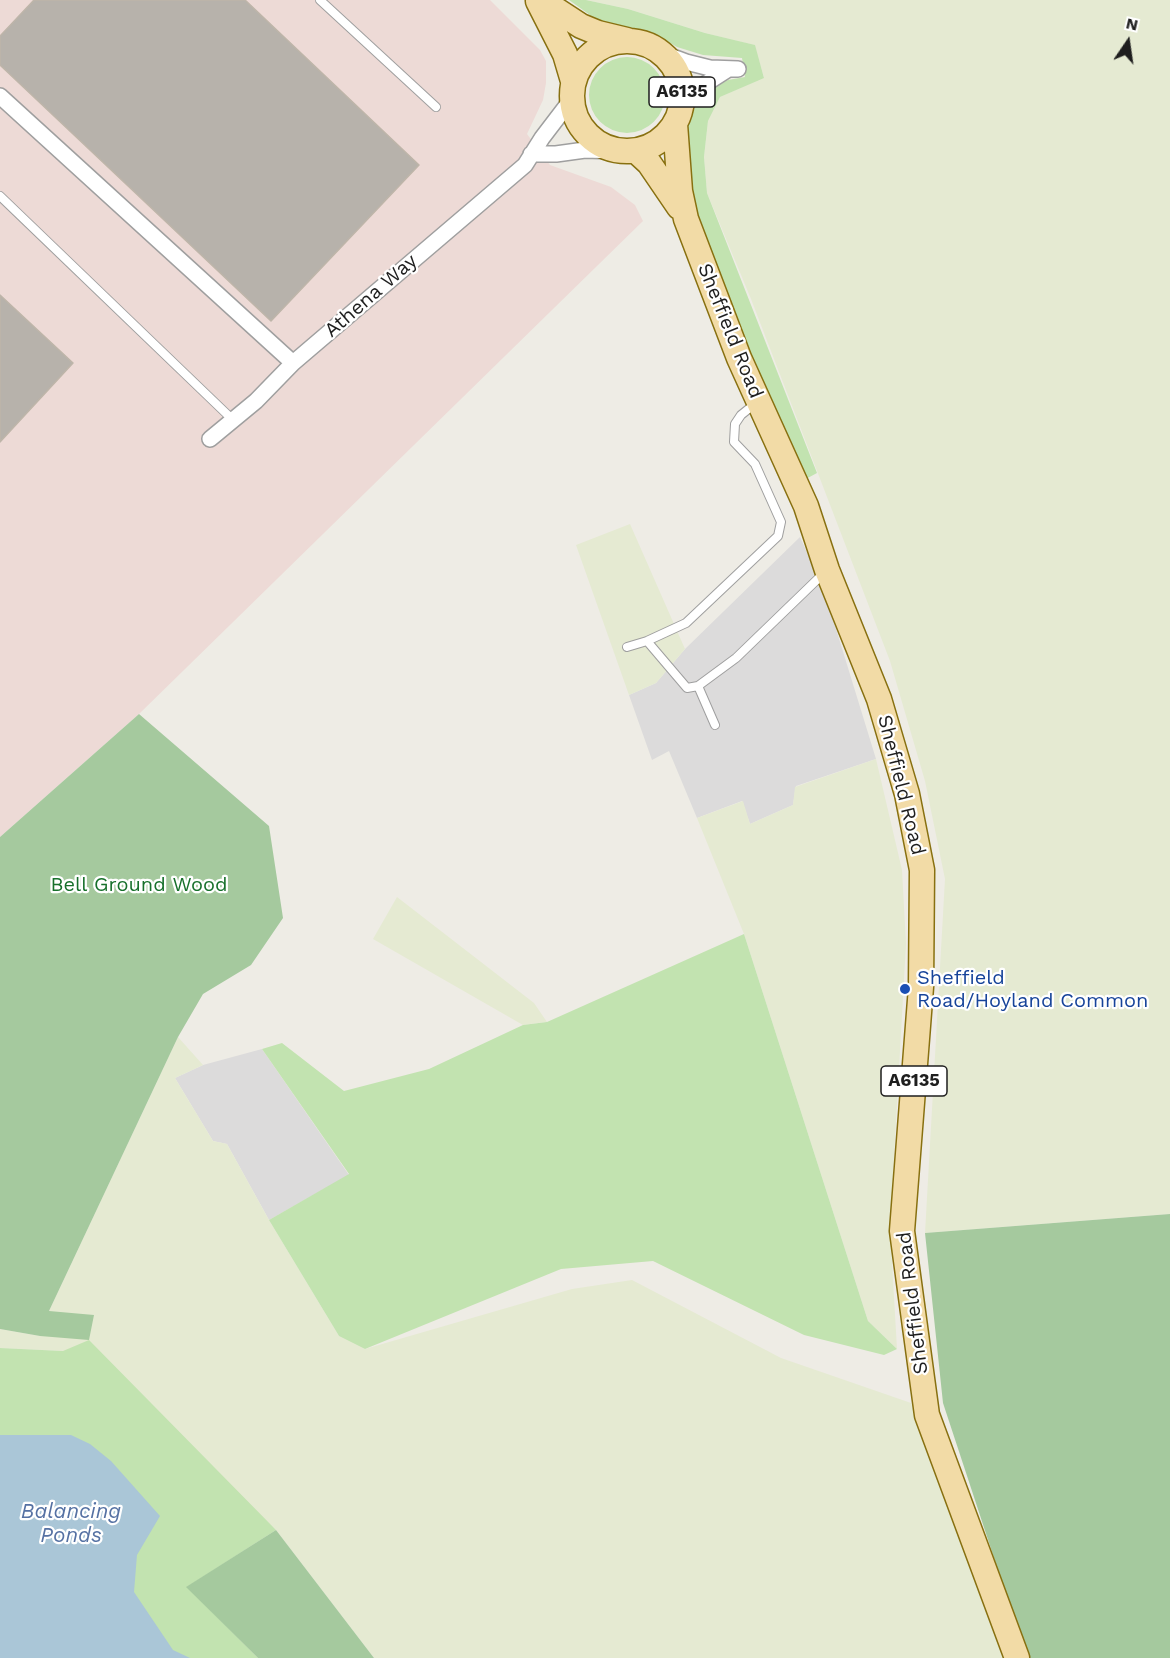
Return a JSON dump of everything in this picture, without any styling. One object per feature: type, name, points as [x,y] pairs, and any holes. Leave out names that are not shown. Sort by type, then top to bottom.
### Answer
[{"type":"main road","name":"A6135","points":[[539,0],[581,26],[598,33],[646,44],[662,54],[673,65],[680,79],[682,94],[678,117],[666,136],[653,145],[627,151],[600,145],[585,133],[576,118],[565,54],[539,0]]},
{"type":"main road","points":[[572,91],[581,65],[594,52],[610,43],[628,41]]},
{"type":"main road","name":"Sheffield Road","points":[[678,117],[680,191],[686,219],[724,320],[806,506],[827,570],[879,699],[907,794],[922,870],[921,987],[903,1231],[927,1415],[1017,1658]]},
{"type":"main road","name":"Sheffield Road","points":[[627,151],[649,163],[686,219]]},
{"type":"street","points":[[662,54],[686,62],[732,69],[702,86],[678,117]]},
{"type":"street","name":"Athena Way","points":[[210,439],[256,401],[293,363],[525,165],[572,91]]},
{"type":"street","points":[[0,96],[293,363]]},
{"type":"street","points":[[531,154],[556,154],[585,150],[627,151]]},
{"type":"lane","points":[[320,0],[436,107]]},
{"type":"lane","points":[[0,196],[232,420]]},
{"type":"lane","points":[[627,647],[647,641],[686,623],[778,536],[781,522],[755,464],[734,442],[735,424],[741,415],[759,400]]},
{"type":"lane","points":[[647,641],[687,688],[698,686],[736,658],[827,570]]},
{"type":"lane","points":[[698,686],[715,725]]},
{"type":"shaded area","points":[[0,0],[490,0],[540,50],[546,61],[543,100],[527,134],[550,165],[611,187],[635,205],[643,221],[139,714],[0,837]]},
{"type":"shaded area","points":[[800,537],[825,593],[876,759],[796,786],[793,805],[750,824],[742,801],[697,818],[669,751],[652,760],[629,695],[656,683],[685,649]]},
{"type":"shaded area","points":[[262,1049],[349,1175],[269,1220],[227,1144],[213,1141],[175,1078],[203,1065]]},
{"type":"green space","points":[[569,0],[586,0],[628,9],[705,33],[755,45],[764,78],[720,97],[708,121],[704,157],[707,193],[817,473],[804,480],[688,210],[685,135],[689,119],[696,106],[712,88],[728,80],[745,77],[742,58],[703,55],[677,47],[662,38],[589,21],[590,15]]},
{"type":"green space","points":[[586,0],[1170,0],[1170,1214],[925,1233],[945,879],[925,781],[890,661],[751,299],[707,193],[704,157],[708,121],[720,97],[764,77],[754,45],[705,33],[628,9]]},
{"type":"green space","points":[[620,57],[634,57],[648,63],[659,74],[663,80],[665,95],[663,110],[654,122],[642,131],[620,133],[606,127],[595,116],[589,102],[589,88],[595,74],[606,63]]},
{"type":"green space","points":[[630,524],[685,649],[656,683],[629,695],[576,545]]},
{"type":"green space","name":"Bell Ground Wood","points":[[139,714],[269,826],[283,918],[251,965],[203,994],[178,1037],[49,1311],[94,1315],[89,1340],[40,1336],[0,1329],[0,837]]},
{"type":"green space","points":[[876,759],[902,870],[906,944],[890,1228],[897,1349],[868,1321],[744,934],[697,818],[743,801],[750,824],[793,805],[795,787]]},
{"type":"green space","points":[[397,897],[534,1003],[547,1022],[523,1025],[373,939]]},
{"type":"green space","points":[[744,934],[868,1321],[897,1349],[884,1355],[804,1335],[653,1261],[561,1269],[365,1349],[339,1336],[269,1220],[349,1174],[262,1049],[282,1043],[344,1091],[429,1069],[523,1025],[547,1022]]},
{"type":"green space","points":[[178,1037],[203,1065],[175,1078],[213,1141],[227,1144],[269,1220],[339,1336],[365,1349],[572,1289],[632,1280],[781,1358],[911,1403],[1003,1658],[374,1658],[276,1530],[63,1351],[0,1348],[0,1329],[40,1336],[49,1311]]},
{"type":"green space","points":[[1170,1214],[1170,1658],[1027,1658],[943,1403],[925,1233]]},
{"type":"green space","points":[[89,1340],[276,1530],[187,1587],[258,1658],[0,1658],[0,1348],[63,1351]]},
{"type":"green space","points":[[276,1530],[374,1658],[258,1658],[186,1587]]},
{"type":"water","name":"Balancing Ponds","points":[[0,1435],[71,1435],[90,1444],[111,1461],[160,1516],[137,1555],[134,1592],[173,1650],[190,1658],[0,1658]]},
{"type":"building","points":[[34,0],[245,0],[419,165],[271,321],[0,65],[0,36]]},
{"type":"building","points":[[0,295],[73,363],[0,442]]},
{"type":"place","name":"Sheffield Road/Hoyland Common","points":[[905,989]]}]
